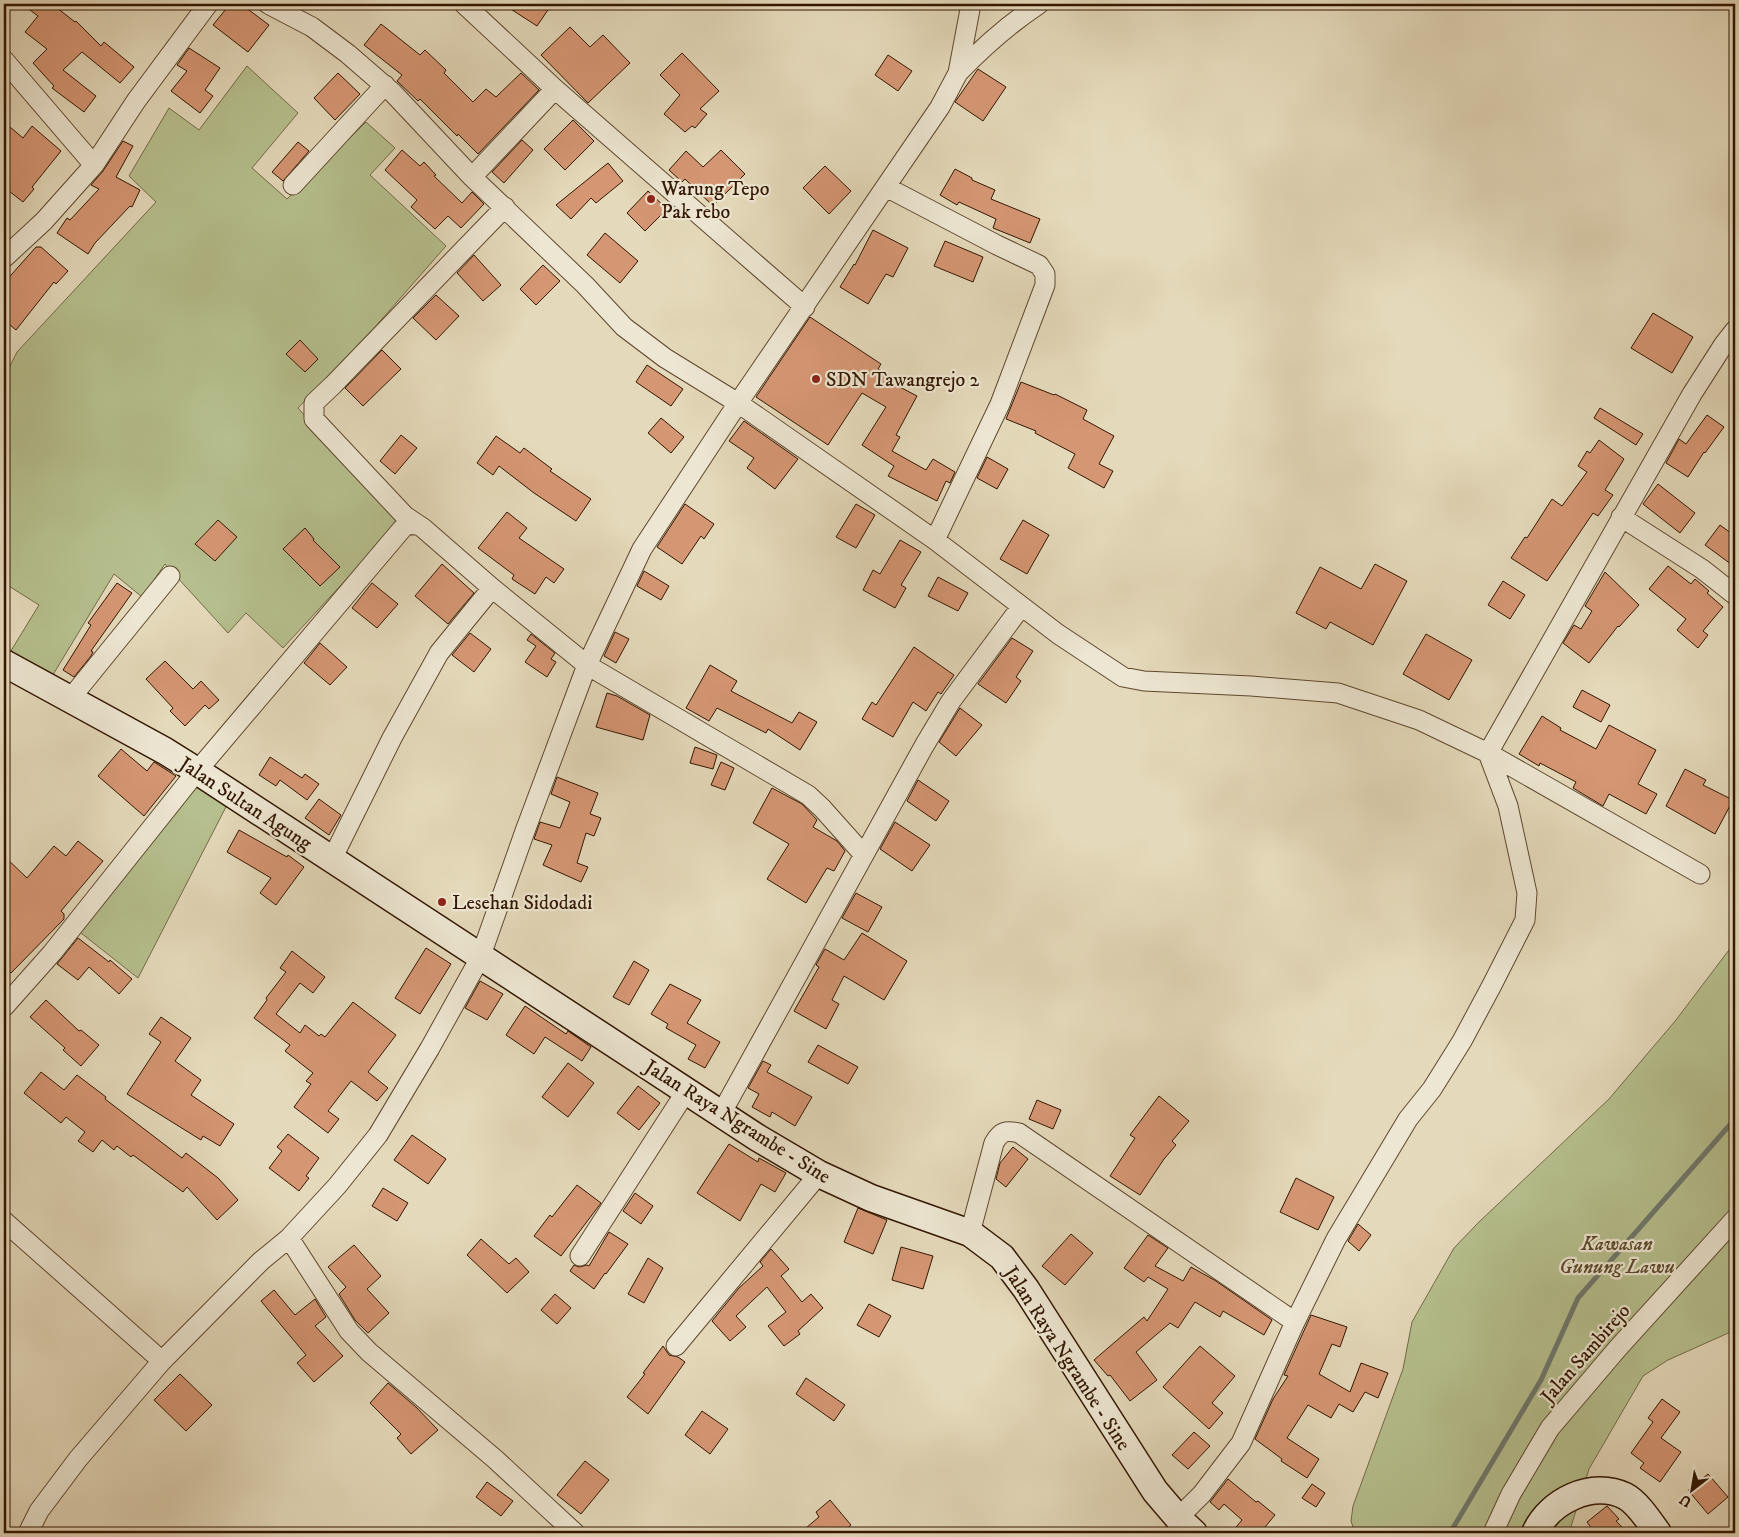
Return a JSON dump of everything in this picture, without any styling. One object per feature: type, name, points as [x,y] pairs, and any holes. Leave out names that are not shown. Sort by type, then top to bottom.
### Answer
[{"type":"main road","name":"Jalan Sultan Agung","points":[[4,662],[165,751],[480,958]]},
{"type":"main road","name":"Jalan Raya Ngrambe - Sine","points":[[480,958],[687,1090],[721,1114],[819,1174],[871,1198],[970,1233],[1002,1257],[1026,1289],[1154,1491],[1186,1526]]},
{"type":"main road","points":[[1534,1533],[1537,1527],[1558,1504],[1582,1492],[1608,1490],[1627,1496],[1658,1533]]},
{"type":"street","points":[[4,258],[44,221],[94,165],[136,101],[208,4]]},
{"type":"street","points":[[268,4],[312,27],[385,85],[472,177],[585,285],[624,327],[664,358],[738,403],[934,540],[1058,634],[1123,677],[1144,681],[1251,686],[1338,693],[1419,720],[1488,753],[1700,874]]},
{"type":"street","points":[[464,4],[555,90],[804,307]]},
{"type":"street","points":[[958,73],[971,4]]},
{"type":"street","points":[[28,1533],[39,1511],[78,1458],[162,1361],[261,1261],[289,1238],[337,1186],[378,1135],[430,1048],[480,958],[528,822],[587,665],[642,548],[738,403],[940,107],[958,73],[1015,20],[1039,4]]},
{"type":"street","points":[[4,60],[94,165]]},
{"type":"street","points":[[293,185],[385,85]]},
{"type":"street","points":[[472,177],[555,90]]},
{"type":"street","points":[[886,187],[1039,265],[1045,274],[1045,285],[1000,404],[934,540]]},
{"type":"street","points":[[505,207],[314,403],[314,419],[405,516],[423,528],[492,588],[587,665],[808,795],[864,855]]},
{"type":"street","points":[[1488,753],[1692,394],[1735,330]]},
{"type":"street","points":[[1621,517],[1702,569],[1735,595]]},
{"type":"street","points":[[4,1007],[52,953],[197,771],[402,529],[408,524],[416,524]]},
{"type":"street","points":[[70,699],[170,576]]},
{"type":"street","points":[[332,859],[392,738],[439,653],[492,588]]},
{"type":"street","points":[[721,1114],[924,746],[951,701],[1022,606]]},
{"type":"street","points":[[1186,1526],[1202,1494],[1240,1443],[1295,1322],[1336,1239],[1408,1119],[1432,1089],[1462,1041],[1525,920],[1527,893],[1508,806],[1488,753]]},
{"type":"street","points":[[580,1256],[687,1090]]},
{"type":"street","points":[[970,1233],[994,1143],[999,1134],[1007,1130],[1019,1134],[1295,1322]]},
{"type":"street","points":[[676,1346],[819,1174]]},
{"type":"street","name":"Jalan Sambirejo","points":[[1493,1533],[1511,1494],[1550,1428],[1618,1348],[1735,1219]]},
{"type":"street","points":[[4,1220],[162,1361]]},
{"type":"street","points":[[289,1238],[349,1331],[369,1352],[494,1459],[576,1533]]},
{"type":"green space","points":[[247,66],[298,113],[252,168],[287,199],[366,122],[395,148],[370,175],[446,246],[375,327],[298,408],[400,521],[283,648],[246,613],[228,633],[165,564],[142,597],[114,574],[51,678],[9,654],[39,605],[4,583],[4,378],[17,352],[156,202],[129,176],[169,108],[199,130]]},
{"type":"green space","points":[[195,781],[228,803],[138,978],[76,929]]},
{"type":"green space","name":"Kawasan Gunung Lawu","points":[[1735,942],[1735,1330],[1668,1360],[1643,1376],[1589,1469],[1569,1533],[1355,1533],[1351,1521],[1353,1506],[1403,1369],[1412,1322],[1454,1248],[1609,1099],[1676,1020]]},
{"type":"building","points":[[22,4],[52,4],[76,21],[101,46],[104,42],[134,67],[120,83],[82,52],[63,70],[96,96],[84,112],[52,88],[54,86],[33,63],[47,49],[25,32],[38,16]]},
{"type":"building","points":[[230,4],[241,4],[269,25],[248,52],[213,25]]},
{"type":"building","points":[[503,4],[552,4],[537,26]]},
{"type":"building","points":[[381,24],[420,55],[425,50],[446,70],[444,73],[473,102],[486,89],[496,97],[521,73],[539,90],[478,154],[420,99],[418,101],[397,81],[402,75],[364,45]]},
{"type":"building","points":[[570,27],[590,47],[603,35],[630,63],[588,103],[541,55]]},
{"type":"building","points":[[189,48],[220,68],[205,90],[213,96],[200,113],[171,91],[187,71],[177,65]]},
{"type":"building","points":[[682,53],[719,91],[700,109],[707,114],[695,128],[692,126],[685,132],[664,114],[680,95],[660,75]]},
{"type":"building","points":[[888,55],[912,71],[898,91],[875,75]]},
{"type":"building","points":[[978,69],[1006,87],[983,121],[955,102]]},
{"type":"building","points":[[338,73],[360,94],[335,120],[314,98]]},
{"type":"building","points":[[573,120],[594,141],[565,170],[544,149]]},
{"type":"building","points":[[4,122],[23,138],[32,126],[61,151],[32,187],[34,189],[23,202],[4,187]]},
{"type":"building","points":[[522,140],[533,150],[504,183],[492,172]]},
{"type":"building","points":[[123,141],[133,146],[116,177],[140,190],[132,207],[130,206],[95,243],[88,254],[57,233],[67,218],[70,220],[99,189],[91,185]]},
{"type":"building","points":[[298,142],[309,151],[283,181],[272,172]]},
{"type":"building","points":[[402,150],[420,166],[424,162],[436,175],[434,176],[462,203],[472,192],[484,204],[461,228],[448,216],[435,229],[411,207],[417,200],[385,170]]},
{"type":"building","points":[[721,150],[745,174],[713,206],[685,179],[682,182],[669,170],[686,151],[703,167]]},
{"type":"building","points":[[608,163],[623,181],[596,203],[591,198],[571,219],[556,205]]},
{"type":"building","points":[[825,166],[851,191],[829,214],[803,188]]},
{"type":"building","points":[[955,169],[972,178],[972,180],[995,190],[991,199],[1040,219],[1030,243],[993,228],[996,219],[959,202],[957,205],[940,195]]},
{"type":"building","points":[[648,191],[667,209],[645,231],[627,213]]},
{"type":"building","points":[[873,230],[908,248],[893,277],[886,274],[868,304],[840,287],[855,265]]},
{"type":"building","points":[[605,233],[638,261],[620,283],[587,255]]},
{"type":"building","points":[[945,241],[983,257],[973,282],[934,266]]},
{"type":"building","points":[[36,247],[41,247],[68,271],[56,284],[54,282],[16,330],[4,320],[4,283]]},
{"type":"building","points":[[474,255],[501,285],[483,301],[457,273]]},
{"type":"building","points":[[543,265],[560,281],[536,305],[520,289]]},
{"type":"building","points":[[436,295],[459,316],[436,340],[413,318]]},
{"type":"building","points":[[1653,313],[1693,337],[1672,373],[1631,348]]},
{"type":"building","name":"SDN Tawangrejo 2","points":[[810,317],[881,364],[878,369],[897,380],[894,384],[917,396],[896,435],[900,437],[892,451],[926,470],[933,459],[955,472],[950,483],[946,481],[937,501],[888,476],[894,466],[862,445],[886,407],[862,393],[828,445],[756,397]]},
{"type":"building","points":[[300,340],[318,359],[305,372],[286,354]]},
{"type":"building","points":[[382,350],[401,369],[363,406],[345,388]]},
{"type":"building","points":[[647,365],[683,389],[671,406],[636,382]]},
{"type":"building","points":[[1021,382],[1055,394],[1087,410],[1083,419],[1114,436],[1099,464],[1113,471],[1104,488],[1068,468],[1075,454],[1035,433],[1036,431],[1006,419]]},
{"type":"building","points":[[1600,408],[1643,434],[1636,445],[1594,418]]},
{"type":"building","points":[[1707,415],[1724,427],[1704,452],[1688,477],[1666,463],[1679,439],[1686,444]]},
{"type":"building","points":[[661,418],[684,437],[671,453],[648,433]]},
{"type":"building","points":[[744,421],[798,459],[775,489],[747,468],[754,458],[729,441]]},
{"type":"building","points":[[401,435],[417,448],[395,474],[380,461]]},
{"type":"building","points":[[496,436],[520,453],[524,448],[552,469],[550,471],[591,499],[576,521],[534,493],[499,466],[493,475],[477,463]]},
{"type":"building","points":[[1599,440],[1624,459],[1605,490],[1613,495],[1598,516],[1593,513],[1547,581],[1511,558],[1525,537],[1527,538],[1552,499],[1562,506],[1587,472],[1578,466],[1587,451],[1590,453]]},
{"type":"building","points":[[987,457],[1008,469],[997,489],[977,478]]},
{"type":"building","points":[[1658,484],[1695,513],[1680,533],[1643,504]]},
{"type":"building","points":[[685,504],[714,524],[704,539],[701,536],[682,564],[657,547]]},
{"type":"building","points":[[856,504],[875,515],[856,548],[836,537]]},
{"type":"building","points":[[507,512],[527,528],[519,538],[564,569],[554,583],[546,577],[535,594],[512,579],[514,575],[478,548]]},
{"type":"building","points":[[218,520],[237,537],[215,561],[195,544]]},
{"type":"building","points":[[1023,520],[1049,535],[1027,574],[1000,559]]},
{"type":"building","points":[[1720,525],[1735,536],[1735,567],[1705,545]]},
{"type":"building","points":[[305,528],[313,540],[340,567],[320,586],[283,549]]},
{"type":"building","points":[[900,540],[921,552],[901,585],[906,588],[895,608],[863,590],[873,570],[880,574]]},
{"type":"building","points":[[442,564],[474,593],[448,624],[415,596]]},
{"type":"building","points":[[1375,564],[1407,581],[1373,645],[1330,622],[1326,629],[1296,613],[1320,567],[1361,589]]},
{"type":"building","points":[[1668,566],[1691,584],[1695,579],[1723,607],[1703,631],[1708,635],[1698,648],[1677,630],[1686,619],[1649,589]]},
{"type":"building","points":[[644,571],[669,586],[661,600],[637,586]]},
{"type":"building","points":[[1605,572],[1639,605],[1618,626],[1589,663],[1563,643],[1574,625],[1581,629],[1592,611],[1585,606]]},
{"type":"building","points":[[938,577],[968,593],[958,611],[928,596]]},
{"type":"building","points":[[1503,581],[1525,595],[1510,619],[1488,605]]},
{"type":"building","points":[[117,583],[132,593],[91,651],[93,652],[91,656],[74,677],[63,670],[91,625],[88,623]]},
{"type":"building","points":[[372,583],[398,604],[377,628],[352,608]]},
{"type":"building","points":[[615,632],[629,639],[616,663],[604,656]]},
{"type":"building","points":[[470,633],[491,649],[474,672],[452,655]]},
{"type":"building","points":[[531,634],[555,653],[551,659],[556,662],[547,677],[525,662],[536,646],[527,640]]},
{"type":"building","points":[[1426,634],[1472,660],[1449,700],[1403,674]]},
{"type":"building","points":[[1012,638],[1033,651],[1016,677],[1021,681],[1006,703],[978,684]]},
{"type":"building","points":[[320,643],[347,667],[330,685],[304,663]]},
{"type":"building","points":[[914,647],[954,675],[941,694],[938,692],[926,711],[913,702],[893,737],[862,719],[872,702],[876,705]]},
{"type":"building","points":[[165,661],[193,689],[201,681],[219,700],[209,709],[205,705],[185,726],[170,711],[173,708],[146,679]]},
{"type":"building","points":[[710,665],[737,681],[731,691],[792,723],[799,712],[817,722],[800,750],[768,729],[766,733],[717,708],[709,721],[686,708]]},
{"type":"building","points":[[1582,690],[1610,705],[1601,722],[1573,707]]},
{"type":"building","points":[[607,693],[617,696],[650,715],[643,740],[596,727]]},
{"type":"building","points":[[960,708],[982,725],[956,756],[939,742]]},
{"type":"building","points":[[1542,716],[1561,728],[1560,730],[1596,749],[1609,725],[1656,750],[1638,784],[1657,794],[1646,814],[1609,794],[1603,806],[1573,788],[1576,782],[1540,763],[1539,766],[1519,754]]},
{"type":"building","points":[[695,747],[717,755],[713,769],[690,763]]},
{"type":"building","points":[[121,749],[147,771],[154,762],[176,776],[144,816],[98,776]]},
{"type":"building","points":[[270,757],[302,778],[305,774],[319,784],[307,800],[280,780],[276,786],[259,775]]},
{"type":"building","points":[[721,762],[734,768],[725,790],[711,785]]},
{"type":"building","points":[[1685,769],[1706,780],[1703,785],[1733,800],[1715,834],[1666,806]]},
{"type":"building","points":[[557,777],[598,793],[590,814],[601,818],[594,836],[586,833],[577,863],[588,867],[581,882],[543,865],[552,845],[534,839],[540,822],[560,828],[570,802],[551,794]]},
{"type":"building","points":[[918,780],[949,801],[936,821],[907,801]]},
{"type":"building","points":[[772,788],[802,804],[817,820],[813,827],[837,841],[845,851],[834,871],[827,868],[806,903],[767,879],[789,844],[753,823]]},
{"type":"building","points":[[319,799],[341,815],[329,835],[305,818]]},
{"type":"building","points":[[895,822],[930,845],[912,871],[880,849]]},
{"type":"building","points":[[239,830],[287,857],[288,855],[304,867],[276,905],[260,893],[271,878],[227,852]]},
{"type":"building","points":[[78,841],[103,861],[61,911],[64,914],[64,919],[11,973],[4,966],[4,856],[27,878],[54,846],[66,856]]},
{"type":"building","points":[[856,893],[882,907],[868,932],[842,918]]},
{"type":"building","points":[[862,933],[907,961],[884,1000],[844,976],[832,1000],[839,1004],[826,1029],[794,1011],[819,967],[816,965],[825,949],[844,960]]},
{"type":"building","points":[[78,938],[109,962],[110,960],[132,979],[119,994],[89,967],[78,980],[57,964]]},
{"type":"building","points":[[426,948],[451,964],[420,1014],[395,998]]},
{"type":"building","points":[[292,951],[325,977],[313,993],[300,983],[276,1014],[300,1033],[305,1025],[319,1036],[321,1034],[325,1037],[353,1002],[396,1035],[368,1072],[388,1088],[377,1101],[351,1081],[328,1111],[339,1119],[328,1133],[294,1107],[311,1084],[306,1081],[313,1073],[285,1051],[290,1045],[254,1018],[267,1000],[266,998],[286,972],[280,968]]},
{"type":"building","points":[[634,961],[649,970],[629,1005],[613,997]]},
{"type":"building","points":[[480,981],[503,994],[487,1020],[465,1008]]},
{"type":"building","points":[[670,984],[701,1000],[687,1023],[720,1042],[705,1068],[688,1059],[696,1045],[666,1028],[668,1024],[651,1014]]},
{"type":"building","points":[[46,1000],[79,1031],[81,1030],[99,1045],[81,1066],[63,1050],[65,1048],[30,1017]]},
{"type":"building","points":[[525,1006],[566,1034],[568,1031],[591,1047],[582,1061],[545,1037],[534,1054],[506,1035]]},
{"type":"building","points":[[161,1017],[191,1038],[175,1061],[201,1080],[191,1095],[234,1124],[220,1146],[203,1136],[201,1140],[127,1094],[161,1042],[149,1034]]},
{"type":"building","points":[[818,1045],[858,1067],[848,1084],[808,1062]]},
{"type":"building","points":[[763,1061],[771,1065],[767,1072],[812,1097],[795,1126],[772,1112],[770,1117],[752,1107],[759,1094],[748,1088]]},
{"type":"building","points":[[568,1063],[594,1083],[568,1117],[542,1097]]},
{"type":"building","points":[[41,1072],[64,1090],[77,1075],[182,1158],[186,1153],[218,1178],[238,1200],[217,1220],[187,1187],[183,1192],[133,1155],[131,1157],[117,1146],[114,1150],[102,1140],[93,1152],[78,1141],[85,1132],[66,1117],[61,1123],[24,1093]]},
{"type":"building","points":[[638,1086],[660,1103],[639,1130],[617,1113]]},
{"type":"building","points":[[1159,1096],[1189,1121],[1172,1141],[1176,1145],[1164,1159],[1140,1195],[1110,1176],[1135,1138],[1130,1135]]},
{"type":"building","points":[[1037,1100],[1061,1110],[1053,1129],[1029,1119]]},
{"type":"building","points":[[288,1134],[319,1158],[306,1176],[309,1178],[299,1191],[269,1168],[282,1151],[277,1147]]},
{"type":"building","points":[[412,1135],[446,1159],[428,1184],[394,1160]]},
{"type":"building","points":[[729,1144],[758,1162],[759,1158],[786,1173],[775,1192],[761,1184],[740,1221],[697,1193]]},
{"type":"building","points":[[1013,1147],[1028,1159],[1006,1187],[996,1179],[1000,1163]]},
{"type":"building","points":[[1296,1178],[1334,1197],[1318,1230],[1280,1212]]},
{"type":"building","points":[[577,1185],[601,1203],[561,1256],[534,1236],[550,1215],[552,1217]]},
{"type":"building","points":[[383,1188],[408,1203],[397,1221],[372,1206]]},
{"type":"building","points":[[635,1193],[653,1206],[641,1224],[623,1211]]},
{"type":"building","points":[[858,1208],[887,1220],[873,1254],[844,1242]]},
{"type":"building","points":[[1358,1224],[1371,1235],[1359,1251],[1348,1241]]},
{"type":"building","points":[[609,1232],[628,1244],[594,1289],[570,1271],[574,1265],[579,1267],[589,1266]]},
{"type":"building","points":[[1071,1234],[1093,1253],[1065,1285],[1042,1266]]},
{"type":"building","points":[[1148,1235],[1168,1248],[1155,1266],[1183,1281],[1191,1267],[1216,1281],[1272,1320],[1264,1335],[1223,1311],[1220,1317],[1195,1302],[1178,1328],[1170,1323],[1136,1352],[1157,1380],[1130,1401],[1110,1375],[1108,1376],[1094,1360],[1144,1317],[1147,1321],[1168,1289],[1148,1277],[1144,1282],[1124,1268]]},
{"type":"building","points":[[481,1239],[509,1264],[516,1258],[529,1272],[507,1293],[467,1255]]},
{"type":"building","points":[[354,1245],[381,1276],[367,1289],[389,1313],[368,1333],[355,1320],[339,1294],[346,1287],[328,1267]]},
{"type":"building","points":[[901,1247],[933,1256],[923,1289],[892,1280]]},
{"type":"building","points":[[771,1249],[789,1269],[781,1276],[802,1302],[811,1294],[823,1308],[798,1331],[800,1334],[784,1346],[768,1326],[786,1312],[767,1287],[736,1316],[746,1327],[730,1341],[712,1321],[739,1288],[763,1266],[760,1262]]},
{"type":"building","points":[[648,1258],[663,1268],[644,1303],[628,1294]]},
{"type":"building","points":[[274,1290],[295,1315],[315,1299],[326,1317],[315,1326],[343,1356],[314,1382],[297,1363],[306,1355],[261,1301]]},
{"type":"building","points":[[555,1294],[571,1308],[557,1324],[541,1310]]},
{"type":"building","points":[[869,1304],[891,1316],[879,1337],[857,1325]]},
{"type":"building","points":[[1311,1315],[1347,1327],[1340,1347],[1332,1344],[1319,1374],[1350,1392],[1361,1363],[1388,1373],[1378,1398],[1365,1392],[1353,1412],[1339,1404],[1331,1418],[1308,1405],[1287,1438],[1319,1459],[1307,1478],[1281,1461],[1282,1459],[1255,1439],[1273,1399],[1288,1376],[1284,1375]]},
{"type":"building","points":[[663,1346],[669,1355],[678,1357],[685,1362],[648,1414],[627,1397]]},
{"type":"building","points":[[1200,1346],[1235,1376],[1212,1403],[1223,1413],[1209,1429],[1163,1387]]},
{"type":"building","points":[[180,1374],[212,1405],[186,1431],[154,1400]]},
{"type":"building","points":[[806,1378],[845,1405],[834,1421],[796,1394]]},
{"type":"building","points":[[388,1383],[417,1408],[438,1430],[411,1454],[397,1438],[401,1434],[370,1403]]},
{"type":"building","points":[[1662,1399],[1680,1412],[1661,1438],[1681,1452],[1660,1482],[1640,1468],[1644,1463],[1631,1453],[1653,1422],[1648,1418]]},
{"type":"building","points":[[702,1411],[728,1429],[710,1454],[685,1435]]},
{"type":"building","points":[[1194,1432],[1210,1446],[1188,1469],[1172,1455]]},
{"type":"building","points":[[585,1461],[609,1480],[581,1514],[557,1495]]},
{"type":"building","points":[[1708,1474],[1728,1497],[1708,1514],[1688,1490]]},
{"type":"building","points":[[1228,1479],[1275,1515],[1260,1533],[1231,1533],[1242,1520],[1224,1504],[1219,1510],[1210,1502]]},
{"type":"building","points":[[487,1482],[513,1501],[501,1516],[476,1497]]},
{"type":"building","points":[[1312,1484],[1325,1493],[1316,1507],[1302,1498]]},
{"type":"building","points":[[830,1500],[851,1525],[842,1533],[800,1533],[819,1517],[816,1512]]},
{"type":"building","points":[[1607,1506],[1619,1519],[1616,1521],[1628,1533],[1595,1533],[1587,1522]]},
{"type":"waterway","points":[[1450,1533],[1541,1380],[1578,1298],[1735,1119]]},
{"type":"place","name":"Warung Tepo Pak rebo","points":[[651,199]]},
{"type":"place","name":"SDN Tawangrejo 2","points":[[816,379]]},
{"type":"place","name":"Lesehan Sidodadi","points":[[442,902]]}]
